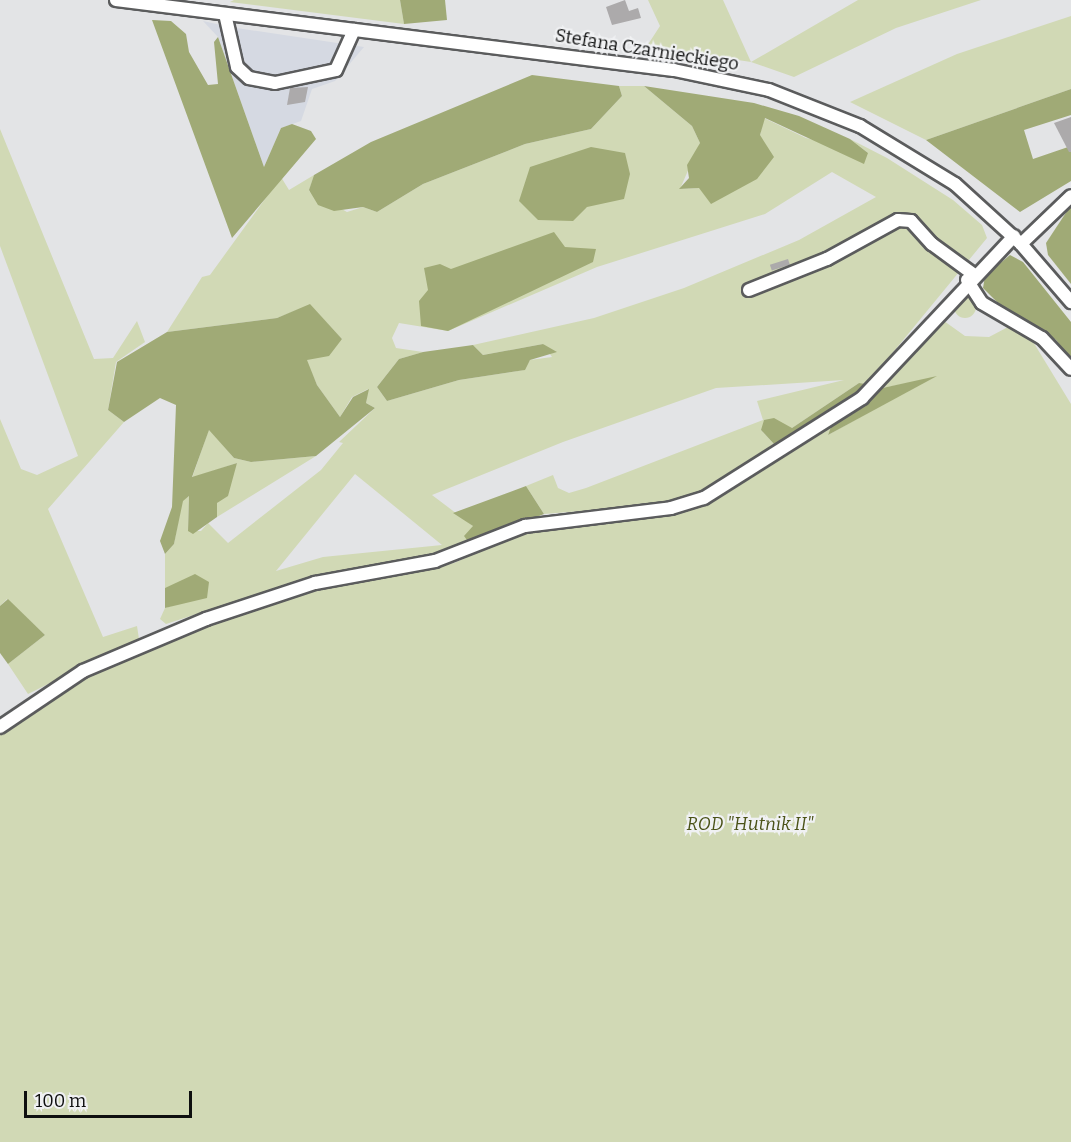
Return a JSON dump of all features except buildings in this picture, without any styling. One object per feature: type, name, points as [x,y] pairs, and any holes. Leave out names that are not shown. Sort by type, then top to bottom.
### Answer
[{"type":"street","name":"Stefana Czarnieckiego","points":[[116,0],[674,69],[770,90],[828,111],[903,150],[955,184],[1017,240],[1071,302]]},
{"type":"street","points":[[225,14],[237,68],[249,78],[274,83],[336,70],[354,30]]},
{"type":"street","points":[[0,727],[83,671],[207,619],[315,583],[435,561],[525,525],[671,508],[704,498],[862,398],[970,277],[1071,196]]},
{"type":"street","points":[[748,290],[827,259],[898,220],[911,221],[932,244],[970,277],[982,303],[1042,338],[1071,369]]},
{"type":"shaded area","points":[[203,21],[364,47],[335,81],[312,89],[301,121],[281,128],[264,167],[218,37]]},
{"type":"green space","points":[[234,0],[400,0],[404,24],[230,2]]},
{"type":"green space","points":[[400,0],[445,0],[447,20],[404,24]]},
{"type":"green space","points":[[648,0],[723,0],[751,62],[647,46],[660,26]]},
{"type":"green space","points":[[858,0],[981,0],[896,28],[794,77],[751,62]]},
{"type":"green space","points":[[1071,16],[1071,89],[926,140],[850,102],[957,54]]},
{"type":"green space","points":[[152,20],[171,21],[186,34],[189,52],[208,85],[218,84],[214,42],[218,37],[264,167],[281,128],[292,124],[311,131],[316,139],[232,238]]},
{"type":"green space","points":[[532,75],[619,86],[622,96],[591,129],[525,144],[423,184],[377,212],[363,207],[334,211],[318,205],[309,190],[314,175],[371,142]]},
{"type":"green space","points":[[619,86],[644,86],[692,126],[700,143],[680,189],[699,188],[760,135],[764,118],[806,138],[868,153],[850,139],[887,158],[953,200],[982,225],[987,238],[867,384],[859,383],[792,428],[761,430],[774,444],[767,455],[714,488],[670,504],[544,514],[526,486],[553,475],[558,488],[569,493],[586,488],[763,420],[757,401],[844,380],[716,388],[563,442],[432,495],[473,526],[470,544],[444,555],[314,576],[166,624],[160,619],[165,608],[195,599],[186,582],[165,588],[165,554],[174,544],[182,501],[189,496],[188,531],[201,531],[208,523],[228,543],[321,470],[343,443],[339,442],[375,408],[366,403],[368,389],[352,397],[340,417],[317,385],[306,360],[342,339],[310,305],[277,318],[167,332],[202,277],[210,275],[281,177],[289,190],[314,175],[309,191],[347,212],[363,207],[377,212],[423,184],[525,144],[591,129],[622,96]],"holes":[[[832,172],[876,197],[799,240],[684,288],[594,318],[473,345],[483,355],[543,344],[552,357],[530,360],[524,370],[459,380],[387,401],[377,387],[399,359],[423,352],[396,348],[392,338],[399,323],[448,331],[597,267],[765,214]],[[355,474],[442,545],[323,557],[276,571]]]},
{"type":"green space","points":[[644,86],[754,103],[799,116],[850,139],[868,153],[864,164],[765,118],[760,135],[774,157],[757,179],[711,204],[699,188],[679,189],[689,178],[687,165],[700,143],[692,126]]},
{"type":"green space","points":[[1071,89],[1071,115],[1024,130],[1033,159],[1071,146],[1071,181],[1020,212],[926,140]]},
{"type":"green space","points":[[0,129],[94,359],[113,358],[137,321],[145,342],[116,362],[108,410],[124,422],[48,509],[103,637],[137,626],[139,639],[28,694],[8,664],[45,635],[7,599],[0,606],[0,419],[21,469],[37,475],[78,456],[0,246]]},
{"type":"green space","points":[[591,147],[625,153],[630,174],[624,199],[587,207],[573,221],[538,220],[519,201],[530,167]]},
{"type":"green space","points":[[1071,205],[1071,284],[1048,255],[1046,243]]},
{"type":"green space","points":[[554,232],[565,247],[596,249],[593,262],[448,331],[421,326],[419,301],[428,290],[424,268],[440,264],[451,269]]},
{"type":"green space","points":[[1010,255],[1023,262],[1071,322],[1071,360],[1056,340],[1002,307],[983,288],[985,276]]},
{"type":"green space","points":[[965,296],[975,303],[976,307],[969,317],[965,318],[955,311],[954,307],[961,297]]},
{"type":"green space","points":[[310,304],[342,339],[329,356],[307,360],[317,385],[340,417],[353,397],[369,389],[366,403],[375,408],[316,456],[251,462],[234,458],[209,430],[192,477],[237,463],[228,496],[217,503],[217,517],[193,534],[188,531],[189,496],[183,501],[174,544],[165,554],[160,541],[172,507],[176,405],[160,398],[124,422],[108,410],[117,362],[167,332],[277,318]]},
{"type":"green space","name":"ROD \"Hutnik II\"","points":[[944,321],[965,336],[989,337],[1008,327],[1032,340],[1071,404],[1071,1142],[0,1142],[0,734],[4,730],[74,682],[191,631],[328,585],[454,563],[513,537],[552,527],[680,514],[709,502],[832,424],[828,435],[928,379],[878,389]]},
{"type":"green space","points":[[543,344],[557,352],[530,360],[525,370],[459,380],[387,401],[377,387],[399,359],[423,352],[473,345],[483,355]]},
{"type":"green space","points":[[937,376],[828,435],[832,424],[878,389]]},
{"type":"green space","points":[[859,383],[867,384],[767,455],[774,444],[761,430],[764,420],[774,418],[792,428]]},
{"type":"green space","points":[[209,429],[234,458],[251,462],[316,456],[217,517],[217,503],[237,463],[192,478]]},
{"type":"green space","points":[[526,486],[544,514],[470,544],[464,536],[473,526],[453,513]]},
{"type":"green space","points":[[195,574],[209,582],[207,598],[165,608],[165,588]]},
{"type":"green space","points":[[8,599],[45,635],[8,664],[0,653],[0,606]]}]
